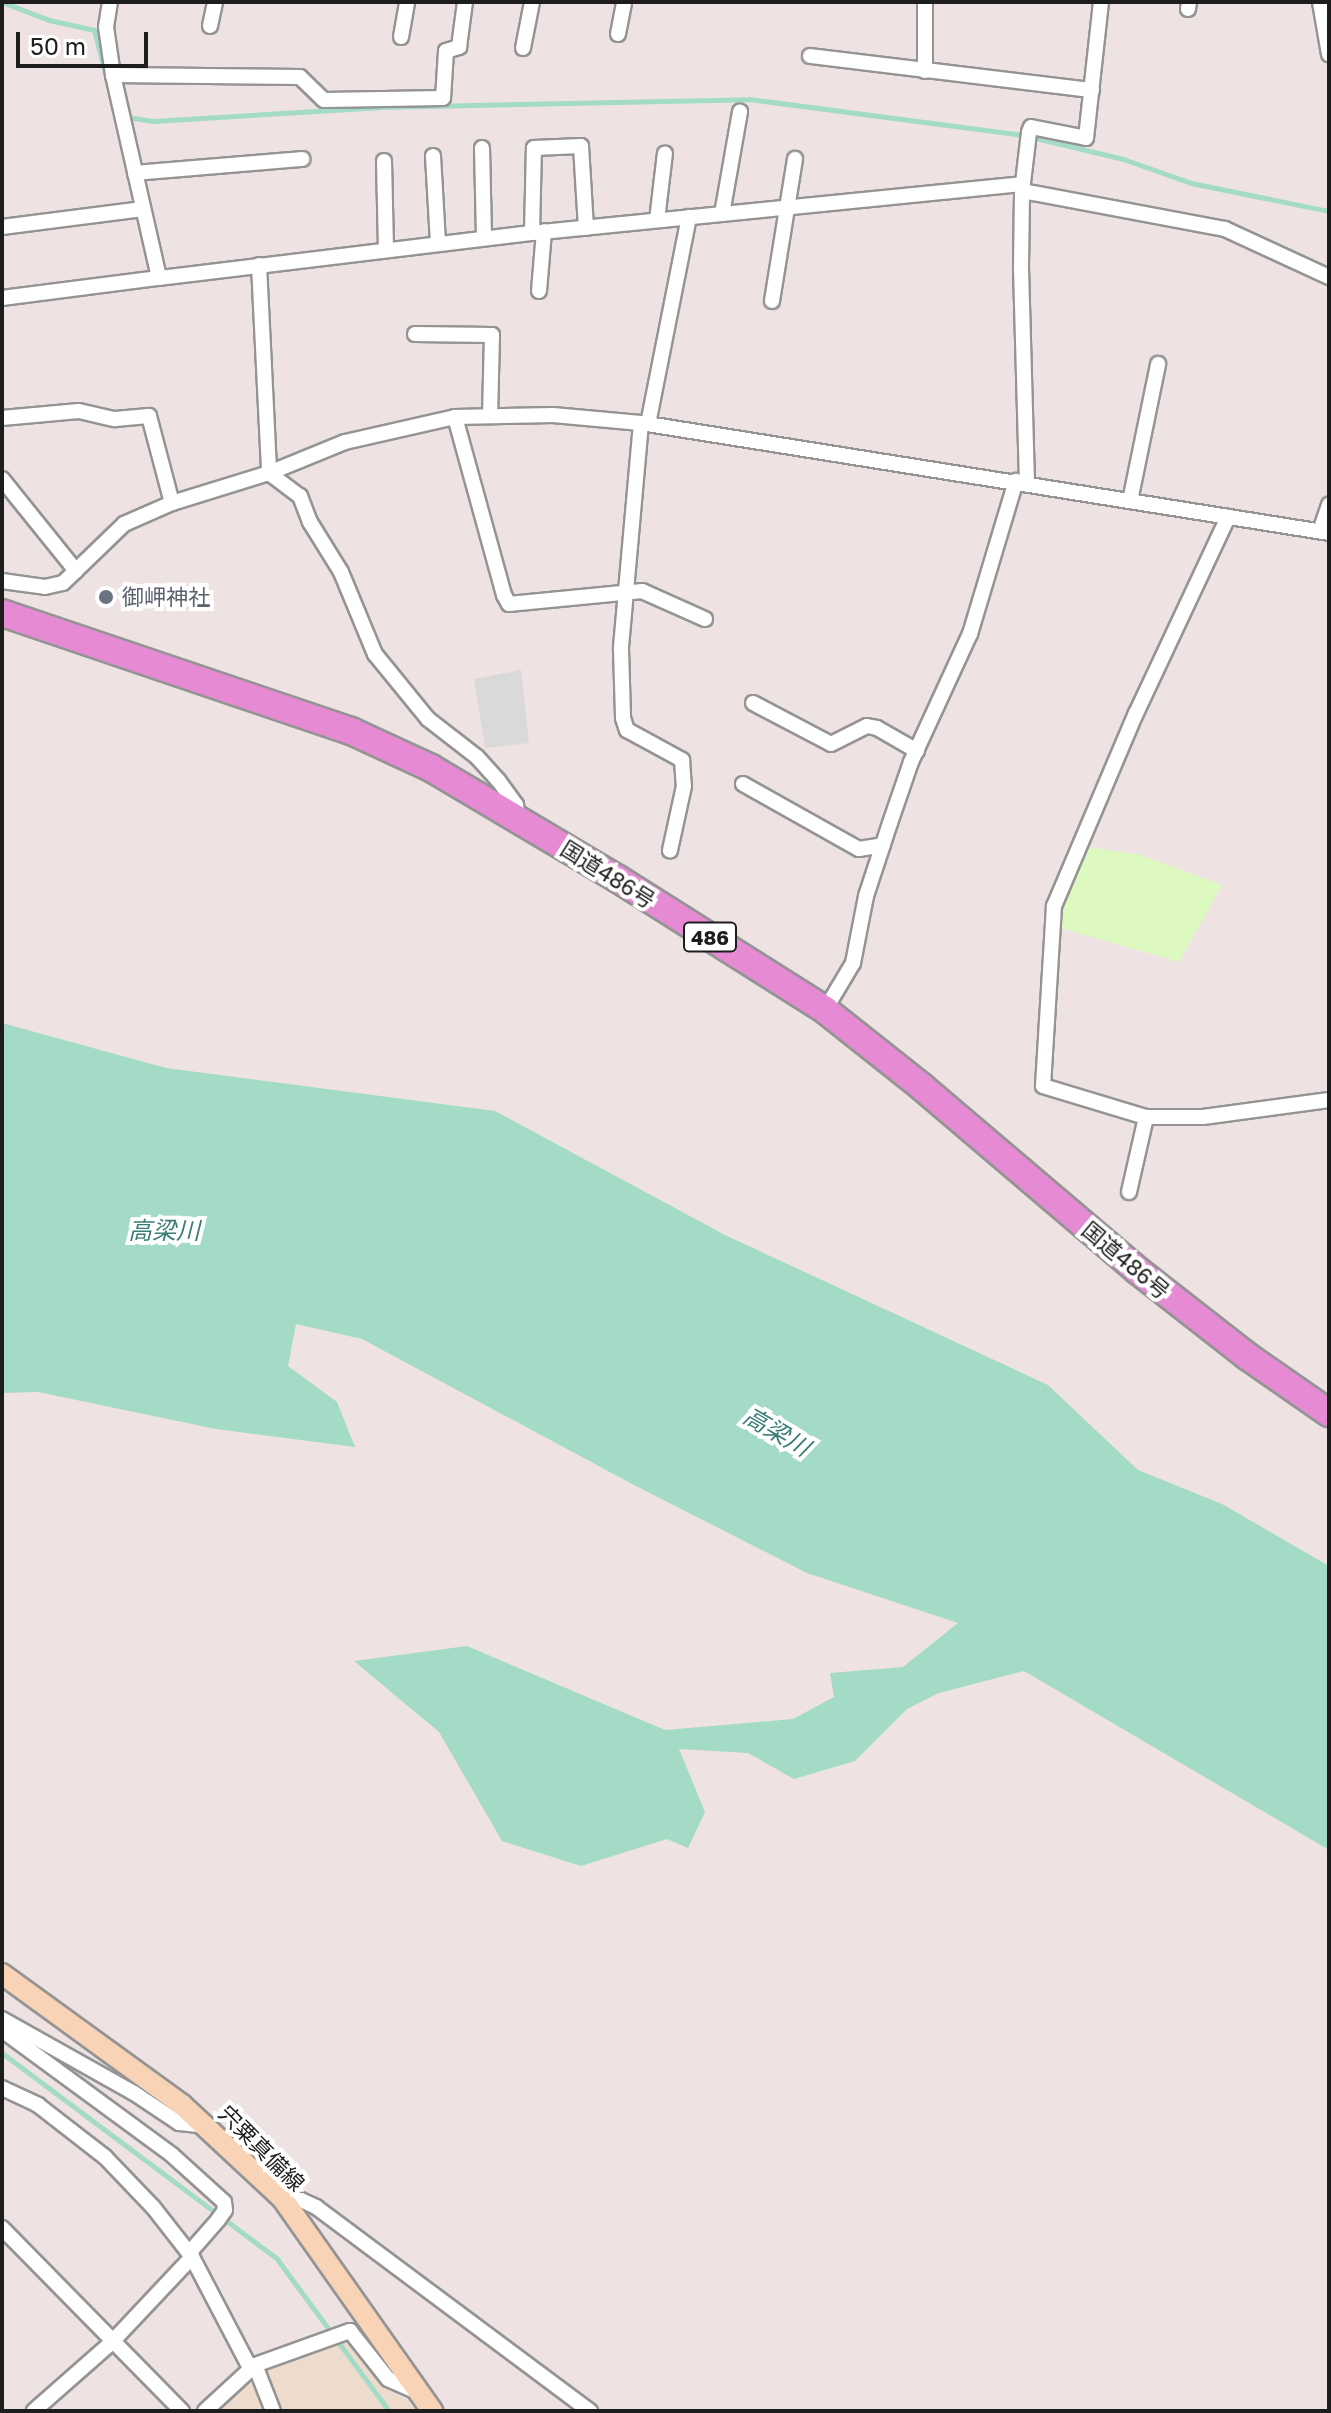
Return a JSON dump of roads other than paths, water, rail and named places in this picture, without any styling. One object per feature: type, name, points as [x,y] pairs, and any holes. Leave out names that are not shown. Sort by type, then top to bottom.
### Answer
[{"type":"highway","name":"国道486号","points":[[2,613],[351,731],[431,768],[519,819],[825,1010],[922,1087],[1137,1270],[1247,1356],[1329,1413]]},
{"type":"main road","name":"宍粟真備線","points":[[2,1974],[77,2026],[206,2126],[282,2198],[432,2411]]},
{"type":"street","points":[[110,2],[106,27],[113,75],[159,278]]},
{"type":"street","points":[[210,26],[215,2]]},
{"type":"street","points":[[401,37],[407,2]]},
{"type":"street","points":[[113,75],[300,77],[324,100],[443,98],[446,51],[459,47],[465,2]]},
{"type":"street","points":[[523,48],[532,2]]},
{"type":"street","points":[[618,34],[624,2]]},
{"type":"street","points":[[925,2],[925,71]]},
{"type":"street","points":[[825,1010],[853,963],[866,896],[883,845],[917,751],[970,634],[1022,482],[1022,188],[1028,137],[1031,127],[1086,138],[1101,2]]},
{"type":"street","points":[[1320,2],[1329,54]]},
{"type":"street","points":[[810,56],[1092,90]]},
{"type":"street","points":[[722,214],[740,112]]},
{"type":"street","points":[[539,291],[534,148],[581,146],[586,228]]},
{"type":"street","points":[[482,148],[484,238]]},
{"type":"street","points":[[657,220],[665,153]]},
{"type":"street","points":[[433,156],[438,243]]},
{"type":"street","points":[[135,173],[302,159]]},
{"type":"street","points":[[772,301],[795,159]]},
{"type":"street","points":[[384,161],[386,249]]},
{"type":"street","points":[[2,298],[538,232],[1022,188],[1225,229],[1329,277]]},
{"type":"street","points":[[2,227],[143,209]]},
{"type":"street","points":[[670,850],[684,786],[682,760],[627,730],[621,649],[644,424],[689,217]]},
{"type":"street","points":[[259,265],[269,473]]},
{"type":"street","points":[[415,334],[492,335],[490,416]]},
{"type":"street","points":[[1130,501],[1158,364]]},
{"type":"street","points":[[2,418],[79,411],[115,419],[149,416],[172,503]]},
{"type":"street","points":[[2,581],[45,587],[63,583],[124,524],[172,503],[269,473],[345,442],[455,417],[553,415],[644,424],[1324,532],[1329,505]]},
{"type":"street","points":[[455,417],[509,604],[642,591],[705,619]]},
{"type":"street","points":[[269,473],[300,496],[310,522],[341,572],[375,654],[428,719],[477,757],[498,780],[516,805],[519,819]]},
{"type":"street","points":[[2,479],[76,571]]},
{"type":"street","points":[[1228,517],[1136,713],[1054,906],[1043,1086],[1146,1117],[1203,1117],[1329,1100]]},
{"type":"street","points":[[753,703],[831,744],[867,726],[877,728],[917,751]]},
{"type":"street","points":[[743,784],[859,849],[883,845]]},
{"type":"street","points":[[1129,1192],[1146,1117]]},
{"type":"street","points":[[2,2019],[134,2093],[179,2123],[206,2126]]},
{"type":"street","points":[[2,2030],[172,2155],[224,2202],[221,2215],[190,2255],[111,2343],[34,2411]]},
{"type":"street","points":[[2,2088],[38,2105],[105,2157],[153,2207],[190,2255],[252,2365],[273,2411]]},
{"type":"street","points":[[282,2198],[301,2200],[316,2207],[590,2411]]},
{"type":"street","points":[[2,2228],[111,2343],[182,2411]]},
{"type":"street","points":[[205,2411],[252,2365],[350,2331],[388,2379],[420,2393]]},
{"type":"water","name":"高梁川","points":[[2,1023],[166,1068],[495,1111],[725,1235],[1048,1385],[1138,1470],[1222,1504],[1329,1566],[1329,1850],[1024,1671],[939,1693],[907,1709],[855,1761],[794,1779],[748,1753],[679,1749],[705,1812],[688,1848],[667,1839],[581,1866],[502,1841],[439,1732],[354,1661],[467,1646],[665,1730],[793,1719],[834,1697],[830,1673],[903,1667],[958,1623],[807,1573],[634,1485],[362,1339],[296,1324],[288,1366],[337,1402],[355,1447],[216,1429],[38,1392],[2,1393]]},
{"type":"waterway","points":[[2,2],[49,20],[94,30],[109,88]]},
{"type":"waterway","points":[[127,117],[153,121],[379,107],[749,99],[1023,135],[1123,159],[1191,183],[1329,211]]},
{"type":"waterway","points":[[2,2053],[277,2259],[389,2411]]},
{"type":"place","name":"御岬神社","points":[[106,597]]}]
